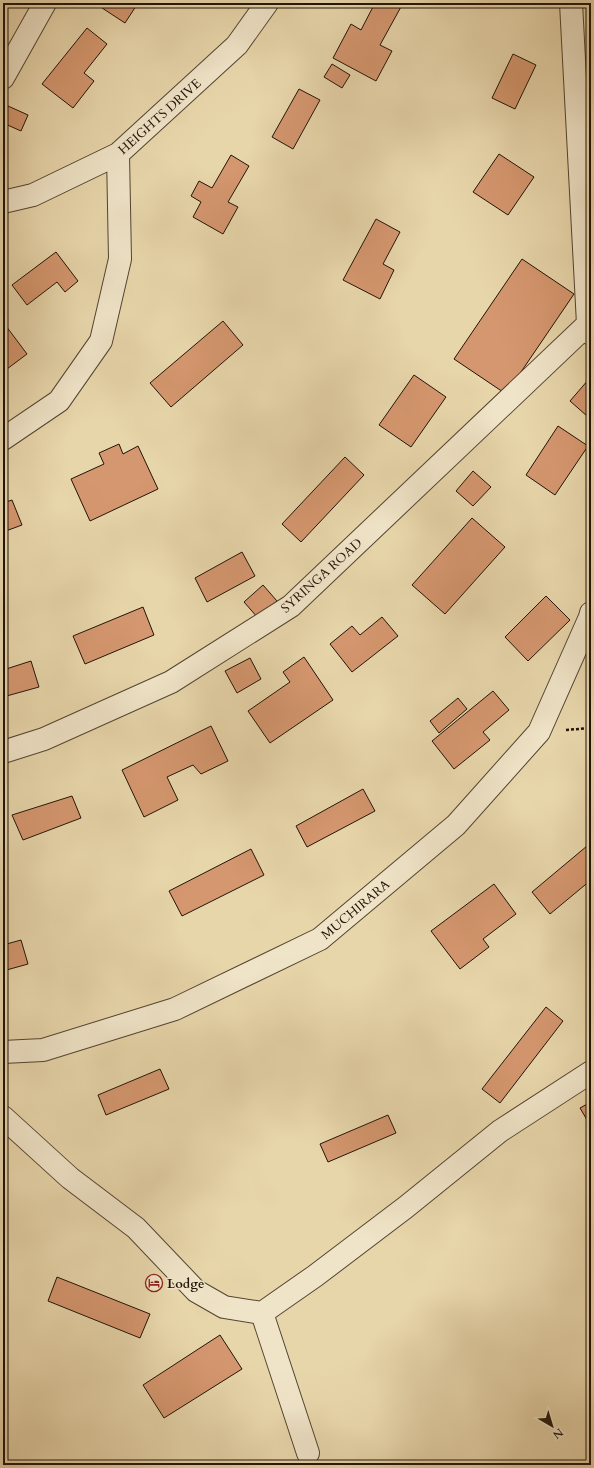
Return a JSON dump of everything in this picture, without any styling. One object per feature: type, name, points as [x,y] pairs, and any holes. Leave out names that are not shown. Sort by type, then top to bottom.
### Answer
[{"type":"street","points":[[3,78],[45,3]]},
{"type":"street","name":"HEIGHTS DRIVE","points":[[3,202],[33,195],[118,154],[237,45],[267,3]]},
{"type":"street","points":[[572,3],[589,329]]},
{"type":"street","points":[[3,439],[58,400],[101,342],[120,259],[118,154]]},
{"type":"street","name":"SYRINGA ROAD","points":[[3,752],[44,739],[171,682],[291,606],[589,329]]},
{"type":"street","name":"MUCHIRARA","points":[[3,1052],[43,1050],[175,1009],[320,939],[456,825],[539,732],[591,613]]},
{"type":"street","points":[[3,1117],[70,1178],[136,1228],[196,1292],[224,1307],[262,1313],[315,1276],[400,1212],[500,1131],[591,1072]]},
{"type":"street","points":[[262,1313],[308,1453]]},
{"type":"building","points":[[96,3],[138,3],[125,23]]},
{"type":"building","points":[[375,3],[398,3],[402,5],[380,45],[392,51],[376,81],[333,58],[351,24],[361,30]]},
{"type":"building","points":[[87,28],[107,44],[84,73],[94,81],[73,108],[42,84]]},
{"type":"building","points":[[513,54],[536,65],[515,109],[492,98]]},
{"type":"building","points":[[332,64],[350,75],[342,88],[324,77]]},
{"type":"building","points":[[299,89],[320,100],[293,149],[272,137]]},
{"type":"building","points":[[8,106],[28,115],[21,131],[3,123],[3,116]]},
{"type":"building","points":[[499,154],[534,177],[508,215],[473,192]]},
{"type":"building","points":[[231,155],[249,166],[228,202],[238,207],[223,234],[193,217],[201,202],[191,196],[199,181],[212,188]]},
{"type":"building","points":[[376,219],[400,232],[383,264],[394,270],[380,299],[343,280]]},
{"type":"building","points":[[56,252],[78,281],[65,292],[57,282],[27,305],[12,285]]},
{"type":"building","points":[[522,259],[574,294],[506,394],[454,359]]},
{"type":"building","points":[[223,321],[243,345],[171,407],[150,383]]},
{"type":"building","points":[[3,322],[27,354],[3,372]]},
{"type":"building","points":[[414,375],[446,397],[411,447],[379,425]]},
{"type":"building","points":[[589,379],[591,381],[591,412],[587,416],[570,401]]},
{"type":"building","points":[[558,426],[588,446],[555,495],[526,475]]},
{"type":"building","points":[[119,444],[123,454],[138,446],[158,489],[90,521],[71,479],[104,464],[99,453]]},
{"type":"building","points":[[345,457],[364,475],[301,542],[282,524]]},
{"type":"building","points":[[473,471],[491,487],[473,506],[456,491]]},
{"type":"building","points":[[12,500],[22,525],[3,532],[3,503]]},
{"type":"building","points":[[472,518],[505,547],[445,614],[412,585]]},
{"type":"building","points":[[242,552],[255,576],[207,602],[195,578]]},
{"type":"building","points":[[263,585],[277,601],[258,618],[244,602]]},
{"type":"building","points":[[546,596],[570,620],[528,661],[505,637]]},
{"type":"building","points":[[143,607],[154,635],[85,664],[73,636]]},
{"type":"building","points":[[382,617],[398,636],[352,672],[330,644],[352,626],[360,635]]},
{"type":"building","points":[[304,657],[333,700],[270,743],[248,711],[290,682],[283,672]]},
{"type":"building","points":[[250,658],[261,679],[237,693],[225,671]]},
{"type":"building","points":[[31,661],[39,687],[3,697],[3,670]]},
{"type":"building","points":[[493,691],[509,710],[483,732],[490,740],[454,769],[432,741]]},
{"type":"building","points":[[458,698],[467,709],[439,733],[430,721]]},
{"type":"building","points":[[211,726],[228,761],[201,774],[193,765],[167,777],[178,800],[144,817],[122,770]]},
{"type":"building","points":[[363,789],[375,811],[307,847],[296,826]]},
{"type":"building","points":[[72,796],[81,818],[23,840],[12,815]]},
{"type":"building","points":[[587,846],[591,851],[591,880],[550,914],[532,892]]},
{"type":"building","points":[[251,849],[264,875],[182,916],[169,891]]},
{"type":"building","points":[[494,884],[516,914],[483,939],[489,947],[460,969],[431,931]]},
{"type":"building","points":[[21,940],[28,964],[3,971],[3,945]]},
{"type":"building","points":[[546,1007],[563,1021],[500,1103],[482,1089]]},
{"type":"building","points":[[160,1069],[169,1089],[106,1115],[98,1095]]},
{"type":"building","points":[[591,1102],[591,1125],[590,1125],[580,1108]]},
{"type":"building","points":[[388,1115],[396,1133],[328,1162],[320,1144]]},
{"type":"building","points":[[57,1277],[150,1314],[140,1338],[48,1301]]},
{"type":"building","points":[[220,1335],[242,1369],[164,1418],[143,1385]]},
{"type":"place","name":"Lodge","points":[[154,1283]]}]
